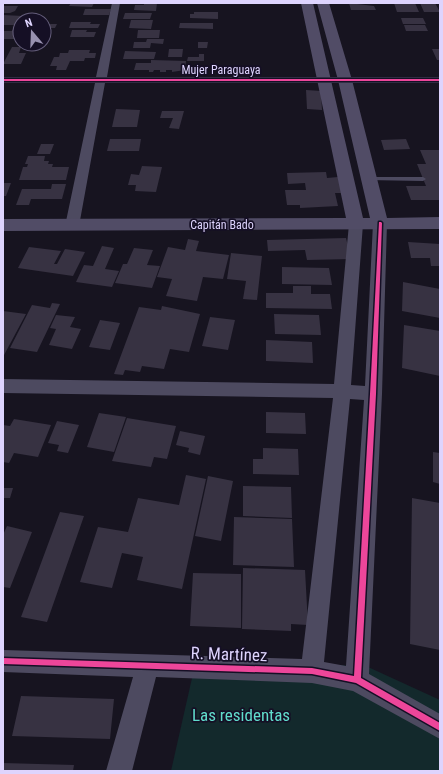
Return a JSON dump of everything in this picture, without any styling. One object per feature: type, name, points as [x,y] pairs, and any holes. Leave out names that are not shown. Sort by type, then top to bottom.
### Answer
[{"type":"main road","points":[[307,3],[356,224]]},
{"type":"main road","points":[[323,3],[380,223]]},
{"type":"main road","name":"Capitán Bado","points":[[3,225],[72,226],[440,223]]},
{"type":"street","points":[[72,226],[116,3]]},
{"type":"street","name":"Mujer Paraguaya","points":[[3,80],[440,80]]},
{"type":"street","points":[[357,680],[373,394],[380,223]]},
{"type":"street","points":[[312,671],[342,391],[356,224]]},
{"type":"street","points":[[3,386],[342,391],[373,394]]},
{"type":"street","name":"R. Martínez","points":[[3,661],[312,671],[357,680],[440,727]]},
{"type":"street","points":[[119,771],[148,666]]},
{"type":"lane","points":[[369,179],[423,179]]},
{"type":"green space","name":"Las residentas","points":[[197,656],[368,667],[440,700],[440,771],[171,771]]},
{"type":"building","points":[[71,3],[94,3],[92,7],[69,6]]},
{"type":"building","points":[[144,3],[157,3],[156,11],[134,10],[135,5],[144,5]]},
{"type":"building","points":[[349,3],[374,6],[376,10],[351,10]]},
{"type":"building","points":[[394,3],[415,3],[419,12],[397,12]]},
{"type":"building","points":[[420,3],[435,3],[440,12],[424,12]]},
{"type":"building","points":[[3,6],[18,6],[15,11],[3,13]]},
{"type":"building","points":[[85,9],[111,9],[109,15],[83,15]]},
{"type":"building","points":[[194,12],[218,12],[218,19],[190,18],[190,14],[194,14]]},
{"type":"building","points":[[125,13],[152,13],[150,19],[123,19]]},
{"type":"building","points":[[3,15],[12,15],[12,25],[3,25]]},
{"type":"building","points":[[401,18],[423,18],[426,24],[403,24]]},
{"type":"building","points":[[131,20],[153,20],[151,29],[129,28]]},
{"type":"building","points":[[71,22],[91,22],[90,24],[100,24],[98,28],[69,28]]},
{"type":"building","points":[[180,23],[213,23],[213,29],[179,28]]},
{"type":"building","points":[[52,24],[57,24],[55,28],[52,28]]},
{"type":"building","points":[[404,25],[425,25],[428,31],[406,31]]},
{"type":"building","points":[[72,30],[87,30],[86,32],[96,32],[94,37],[70,37]]},
{"type":"building","points":[[138,30],[160,30],[159,38],[137,38]]},
{"type":"building","points":[[3,31],[12,31],[12,39],[3,39]]},
{"type":"building","points":[[147,39],[164,39],[163,44],[151,43],[150,48],[133,48],[134,42],[146,42]]},
{"type":"building","points":[[198,42],[208,42],[207,48],[198,48]]},
{"type":"building","points":[[12,47],[12,52],[26,53],[21,64],[3,64]]},
{"type":"building","points":[[169,49],[183,49],[182,57],[168,57]]},
{"type":"building","points":[[432,49],[440,49],[440,60],[437,60]]},
{"type":"building","points":[[69,50],[90,50],[89,53],[96,53],[95,58],[85,58],[84,61],[70,61],[66,70],[56,70],[57,66],[50,66],[54,57],[59,57],[60,53],[68,53]]},
{"type":"building","points":[[125,51],[156,52],[154,59],[123,59]]},
{"type":"building","points":[[199,54],[204,54],[204,61],[187,61],[188,57],[199,57]]},
{"type":"building","points":[[151,60],[186,61],[185,70],[172,72],[172,70],[166,70],[166,72],[160,72],[160,70],[154,70],[153,72],[149,72],[149,70],[134,70],[136,63],[151,63]]},
{"type":"building","points":[[306,90],[321,91],[322,110],[307,109]]},
{"type":"building","points":[[116,109],[140,110],[137,127],[112,127]]},
{"type":"building","points":[[162,111],[184,111],[179,129],[169,128],[173,118],[160,118]]},
{"type":"building","points":[[110,139],[141,139],[139,151],[107,151]]},
{"type":"building","points":[[406,139],[410,149],[384,150],[381,140]]},
{"type":"building","points":[[41,144],[54,144],[50,154],[37,154]]},
{"type":"building","points":[[420,150],[440,150],[440,200],[411,200],[406,186],[426,186],[417,164],[426,164]]},
{"type":"building","points":[[28,156],[45,156],[44,161],[49,161],[48,164],[53,164],[52,167],[69,167],[66,180],[19,180],[23,167],[27,167],[28,164],[25,164]]},
{"type":"building","points":[[142,166],[162,167],[156,192],[135,191],[136,185],[128,185],[131,174],[139,175]]},
{"type":"building","points":[[326,172],[327,178],[338,177],[342,193],[335,193],[338,206],[300,208],[300,205],[287,205],[285,190],[306,190],[305,183],[288,184],[287,173]]},
{"type":"building","points":[[3,183],[11,183],[6,196],[3,196]]},
{"type":"building","points":[[52,184],[66,184],[62,199],[31,199],[29,205],[16,205],[22,189],[51,189]]},
{"type":"building","points":[[346,238],[351,259],[307,260],[305,250],[268,251],[267,240]]},
{"type":"building","points":[[188,239],[199,241],[196,251],[229,255],[223,279],[203,277],[197,301],[166,296],[172,279],[157,277],[168,247],[185,250]]},
{"type":"building","points":[[408,242],[440,244],[440,266],[431,266],[430,258],[411,258]]},
{"type":"building","points":[[102,246],[114,248],[105,269],[119,271],[112,287],[76,282],[84,265],[93,266]]},
{"type":"building","points":[[29,247],[61,251],[54,264],[57,264],[65,249],[85,252],[73,276],[18,268]]},
{"type":"building","points":[[134,248],[153,250],[147,265],[160,266],[152,288],[115,283],[123,264],[127,264]]},
{"type":"building","points":[[231,253],[262,256],[257,300],[243,299],[246,281],[227,279]]},
{"type":"building","points":[[282,267],[329,268],[332,285],[282,284]]},
{"type":"building","points":[[403,282],[440,289],[440,318],[402,311]]},
{"type":"building","points":[[293,286],[311,286],[311,294],[330,294],[332,309],[266,308],[266,293],[293,293]]},
{"type":"building","points":[[52,303],[60,304],[37,352],[10,348],[32,305],[50,308]]},
{"type":"building","points":[[162,306],[200,314],[189,352],[170,349],[164,369],[142,366],[140,372],[125,370],[123,375],[114,374],[139,307],[161,310]]},
{"type":"building","points":[[3,311],[26,314],[3,357]]},
{"type":"building","points":[[274,314],[319,315],[321,335],[275,334]]},
{"type":"building","points":[[56,315],[75,317],[70,327],[81,329],[72,349],[49,345],[56,329],[50,328]]},
{"type":"building","points":[[210,317],[235,320],[228,350],[202,346]]},
{"type":"building","points":[[100,320],[120,323],[110,350],[89,347]]},
{"type":"building","points":[[404,325],[440,331],[440,376],[402,368]]},
{"type":"building","points":[[266,340],[312,342],[313,363],[266,361]]},
{"type":"building","points":[[266,412],[305,413],[306,434],[266,433]]},
{"type":"building","points":[[99,413],[126,417],[114,452],[87,447]]},
{"type":"building","points":[[127,418],[176,426],[167,459],[154,457],[151,467],[112,461]]},
{"type":"building","points":[[14,419],[51,425],[38,457],[14,453],[9,463],[3,462],[3,425],[10,426]]},
{"type":"building","points":[[57,421],[79,425],[68,453],[57,451],[59,445],[48,443]]},
{"type":"building","points":[[180,431],[205,436],[200,455],[188,452],[189,448],[176,445]]},
{"type":"building","points":[[263,448],[298,449],[299,475],[253,474],[253,459],[263,459]]},
{"type":"building","points":[[433,452],[440,453],[440,484],[433,482]]},
{"type":"building","points":[[186,475],[206,479],[182,589],[137,580],[143,557],[122,553],[112,588],[80,582],[98,527],[128,532],[138,498],[179,505]]},
{"type":"building","points":[[208,476],[233,481],[221,541],[195,536]]},
{"type":"building","points":[[243,486],[291,487],[292,518],[243,516]]},
{"type":"building","points":[[3,488],[13,488],[10,498],[3,498]]},
{"type":"building","points":[[412,498],[440,503],[440,650],[410,644]]},
{"type":"building","points":[[60,512],[84,516],[47,622],[21,617]]},
{"type":"building","points":[[234,517],[292,519],[294,567],[233,565]]},
{"type":"building","points":[[7,526],[32,532],[10,588],[3,587],[3,535]]},
{"type":"building","points":[[243,568],[305,570],[308,625],[291,624],[291,631],[242,629]]},
{"type":"building","points":[[193,573],[241,574],[241,628],[190,626]]},
{"type":"building","points":[[21,696],[114,699],[110,739],[12,736]]},
{"type":"building","points":[[3,763],[74,765],[73,771],[3,771]]},
{"type":"cycle path","points":[[3,80],[440,80]]},
{"type":"cycle path","points":[[357,680],[373,394],[380,223]]},
{"type":"cycle path","points":[[3,661],[312,671],[357,680],[440,727]]}]
